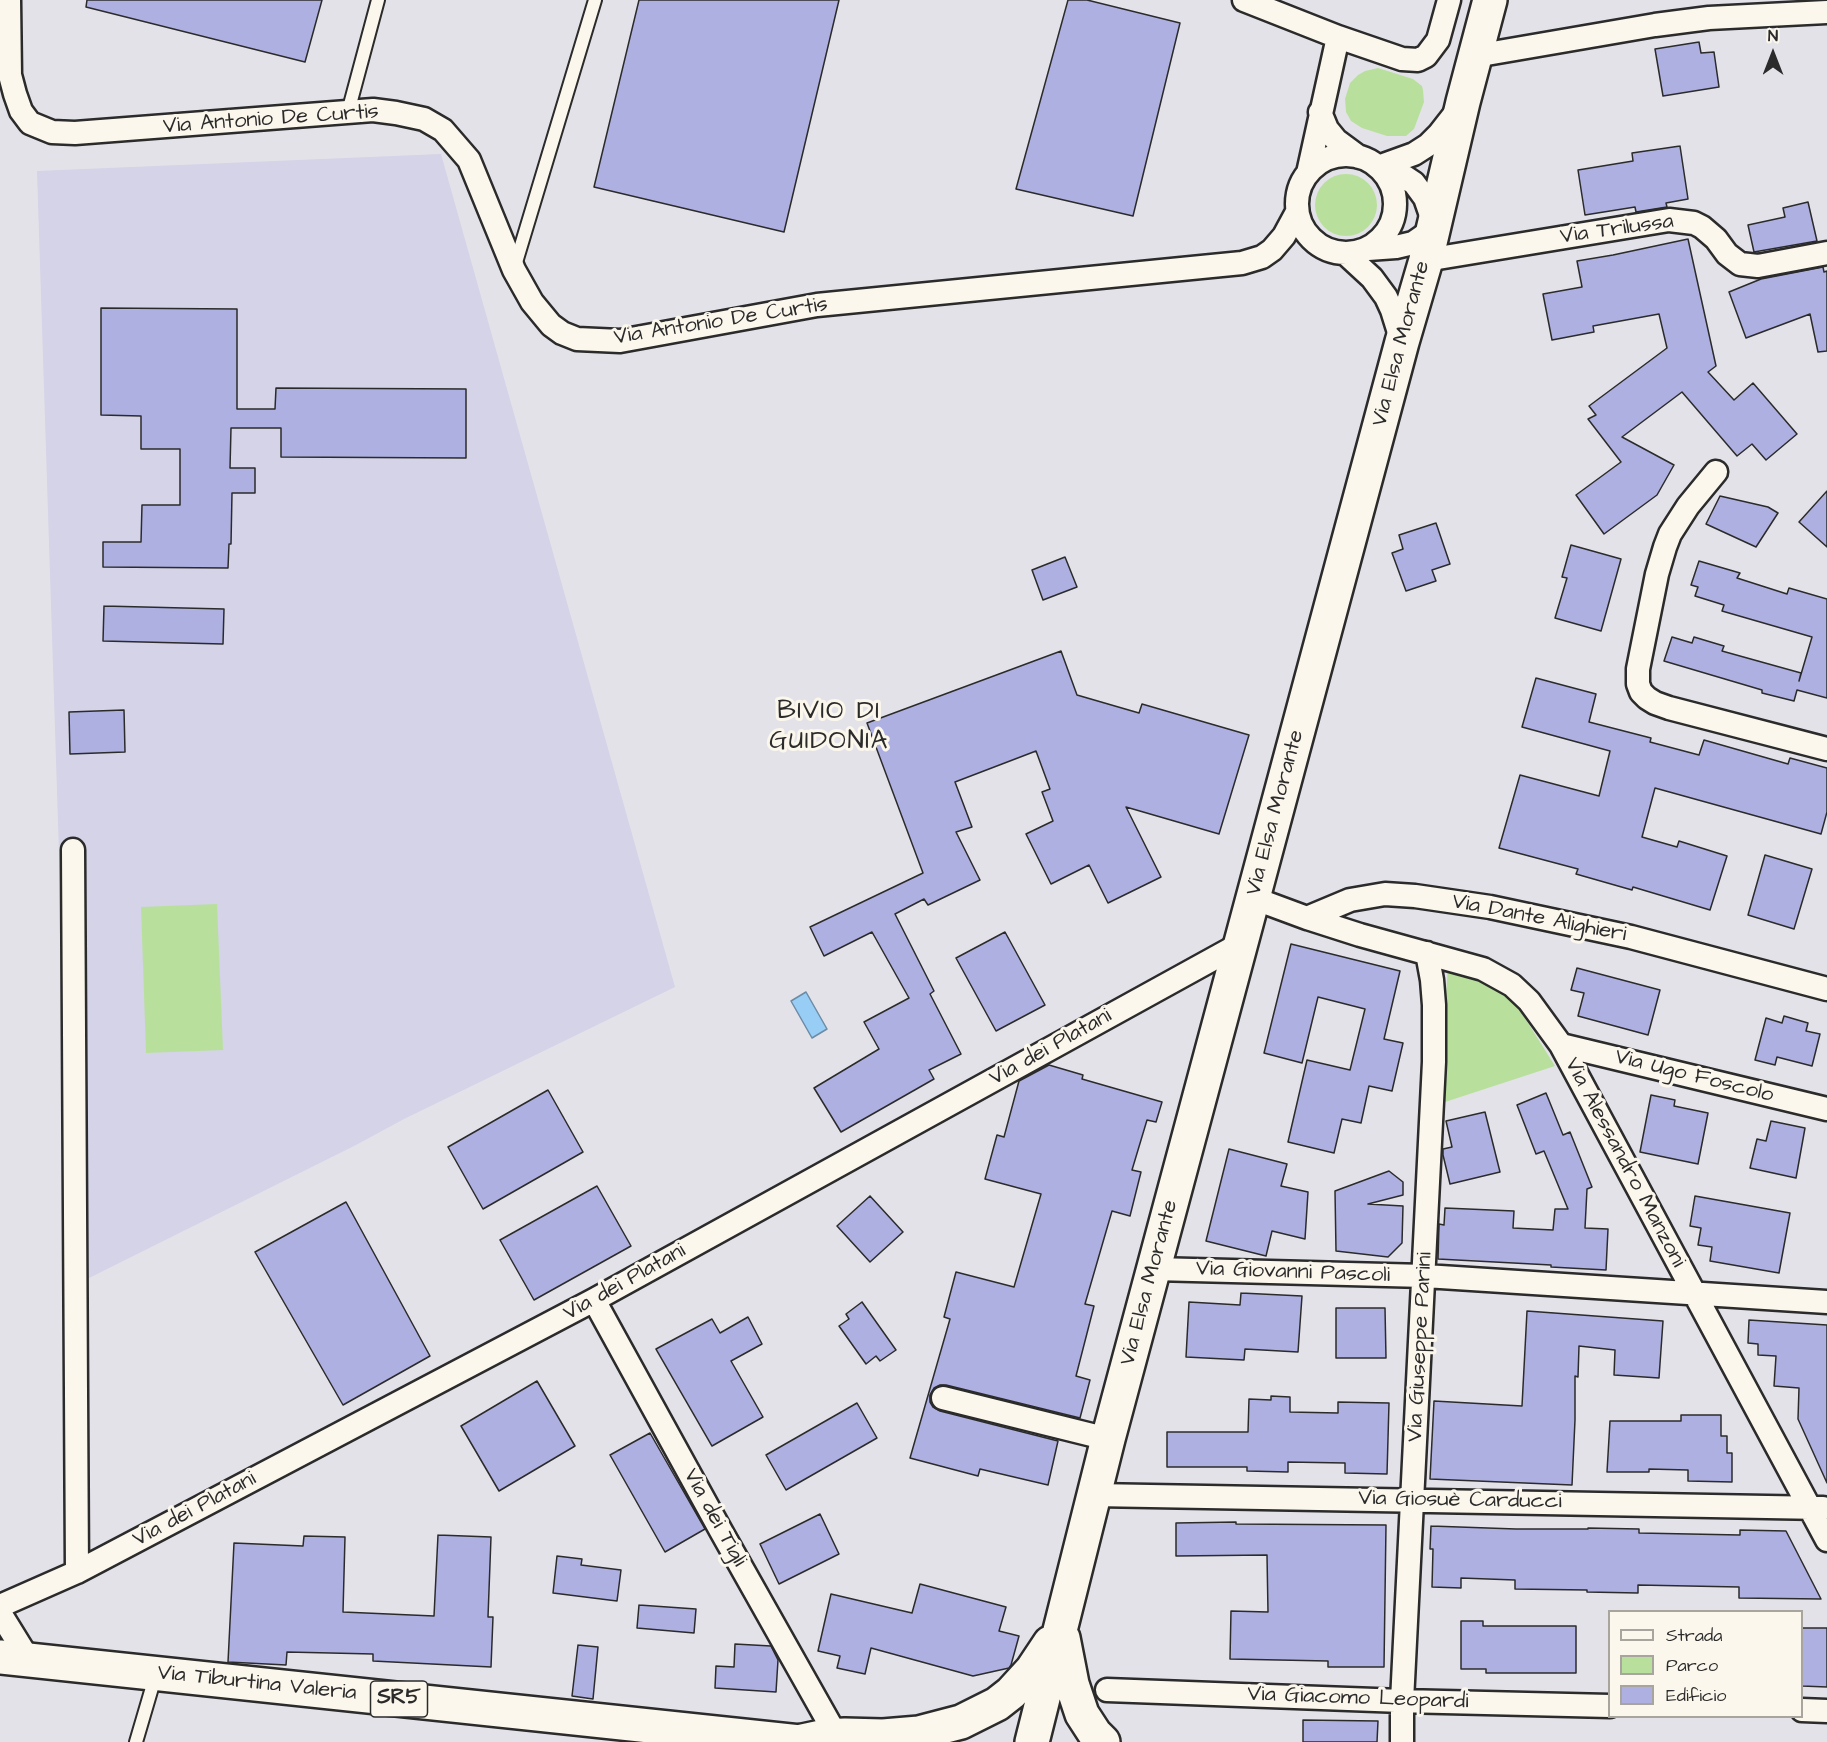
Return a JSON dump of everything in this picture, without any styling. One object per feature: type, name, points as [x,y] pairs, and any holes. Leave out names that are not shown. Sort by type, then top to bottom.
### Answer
[{"type":"street","name":"Via Antonio De Curtis","points":[[9,0],[10,75],[21,111],[30,123],[52,132],[75,133],[373,110],[424,119],[443,130],[469,160],[514,270],[537,309],[551,326],[577,339],[620,341],[817,305],[1242,263],[1255,260],[1272,250],[1284,236],[1297,212]]},
{"type":"street","points":[[1244,0],[1338,38],[1402,59],[1418,60],[1426,56],[1438,40],[1449,0]]},
{"type":"street","name":"Via Elsa Morante","points":[[1032,1742],[1108,1439],[1402,342],[1426,260],[1463,102],[1490,0]]},
{"type":"street","points":[[1475,56],[1709,18],[1827,12]]},
{"type":"street","points":[[1308,173],[1338,38]]},
{"type":"street","points":[[1368,162],[1414,154],[1439,135],[1463,102]]},
{"type":"street","points":[[1320,112],[1331,134],[1388,179],[1394,194],[1395,211],[1390,226],[1381,239],[1357,251]]},
{"type":"street","points":[[1345,155],[1368,162],[1399,173],[1414,183],[1425,198],[1434,224],[1426,234],[1413,243],[1396,247],[1332,252],[1319,246],[1301,225],[1297,212],[1300,185],[1318,163],[1331,158],[1345,155]]},
{"type":"street","name":"Via Trilussa","points":[[1426,260],[1669,220],[1694,223],[1702,227],[1716,239],[1726,254],[1740,264],[1758,266],[1827,253]]},
{"type":"street","points":[[1357,251],[1386,297],[1402,342]]},
{"type":"street","points":[[1716,472],[1688,506],[1670,534],[1665,547],[1657,574],[1638,669],[1638,684],[1641,692],[1655,703],[1670,708],[1827,749]]},
{"type":"street","points":[[74,850],[77,1572]]},
{"type":"street","name":"Via Dante Alighieri","points":[[1307,918],[1364,896],[1385,894],[1415,896],[1612,932],[1827,989]]},
{"type":"street","points":[[1253,898],[1307,918]]},
{"type":"street","name":"Via Alessandro Manzoni","points":[[1307,918],[1483,969],[1512,986],[1533,1007],[1561,1045],[1695,1293],[1818,1508],[1827,1540]]},
{"type":"street","name":"Via dei Platani","points":[[0,1606],[77,1572],[594,1300],[1242,943]]},
{"type":"street","name":"Via Giuseppe Parini","points":[[1402,1742],[1402,1701],[1434,1062],[1433,993],[1427,953]]},
{"type":"street","name":"Via Ugo Foscolo","points":[[1561,1045],[1827,1109]]},
{"type":"street","name":"Via Giovanni Pascoli","points":[[1154,1269],[1425,1276],[1827,1302]]},
{"type":"street","name":"Via dei Tigli","points":[[594,1300],[720,1531],[836,1736]]},
{"type":"street","points":[[944,1398],[1108,1439]]},
{"type":"street","name":"Via Giosuè Carducci","points":[[1094,1495],[1818,1508]]},
{"type":"street","points":[[0,1613],[14,1659]]},
{"type":"street","name":"Via Elsa Morante","points":[[799,1742],[836,1736],[919,1733],[961,1722],[1005,1698],[1019,1686],[1061,1627]]},
{"type":"street","name":"Via Elsa Morante","points":[[1061,1627],[1076,1698],[1088,1724],[1103,1742]]},
{"type":"street","name":"Via Tiburtina Valeria","points":[[14,1659],[799,1742]]},
{"type":"street","name":"Via Giacomo Leopardi","points":[[1107,1690],[1608,1706]]},
{"type":"street","points":[[1803,1710],[1827,1711]]},
{"type":"lane","points":[[348,112],[378,0]]},
{"type":"lane","points":[[514,270],[595,0]]},
{"type":"lane","points":[[136,1742],[156,1674]]},
{"type":"shaded area","points":[[441,154],[675,987],[404,1119],[73,1286],[37,171]]},
{"type":"green space","points":[[1378,68],[1413,79],[1422,86],[1424,102],[1414,129],[1406,136],[1387,136],[1362,128],[1351,121],[1346,112],[1345,99],[1350,83],[1365,71]]},
{"type":"green space","points":[[1340,174],[1352,174],[1368,183],[1375,193],[1377,205],[1375,217],[1368,227],[1352,236],[1340,236],[1329,231],[1320,222],[1315,211],[1315,199],[1320,188],[1329,179]]},
{"type":"green space","points":[[217,904],[223,1050],[146,1053],[141,907]]},
{"type":"green space","points":[[1448,965],[1482,976],[1513,999],[1555,1066],[1439,1104]]},
{"type":"water","points":[[806,992],[827,1029],[812,1038],[791,1001]]},
{"type":"building","points":[[87,0],[322,0],[305,62],[86,7]]},
{"type":"building","points":[[639,0],[839,0],[784,232],[594,187]]},
{"type":"building","points":[[1068,0],[1087,0],[1180,23],[1133,216],[1016,189]]},
{"type":"building","points":[[1699,42],[1701,53],[1714,52],[1719,87],[1663,96],[1655,49]]},
{"type":"building","points":[[1680,146],[1688,199],[1666,203],[1667,207],[1636,212],[1635,207],[1585,215],[1578,170],[1633,161],[1632,153]]},
{"type":"building","points":[[1808,202],[1817,241],[1754,252],[1748,225],[1785,217],[1783,208]]},
{"type":"building","points":[[1688,239],[1716,366],[1708,372],[1734,400],[1753,383],[1797,434],[1766,460],[1752,444],[1737,456],[1682,392],[1622,437],[1674,465],[1657,495],[1604,534],[1576,495],[1621,462],[1588,419],[1596,415],[1589,406],[1667,348],[1659,314],[1593,326],[1594,332],[1552,340],[1543,294],[1582,287],[1577,261]]},
{"type":"building","points":[[1823,267],[1824,272],[1827,271],[1827,351],[1818,352],[1810,314],[1746,338],[1729,292],[1761,279]]},
{"type":"building","points":[[101,308],[237,309],[237,409],[275,409],[276,388],[466,389],[466,458],[281,457],[281,428],[231,428],[230,468],[255,468],[255,493],[232,493],[228,568],[103,567],[103,542],[141,542],[142,505],[180,505],[180,449],[141,449],[141,416],[101,415]]},
{"type":"building","points":[[1827,491],[1827,547],[1799,522]]},
{"type":"building","points":[[1720,496],[1768,507],[1778,513],[1756,547],[1706,524]]},
{"type":"building","points":[[1436,523],[1450,564],[1432,570],[1436,581],[1406,591],[1392,553],[1403,549],[1399,535]]},
{"type":"building","points":[[1571,545],[1621,559],[1601,631],[1555,618],[1567,578],[1562,577]]},
{"type":"building","points":[[1065,557],[1077,587],[1043,600],[1032,570]]},
{"type":"building","points":[[1699,561],[1740,573],[1737,578],[1787,594],[1789,588],[1827,599],[1827,698],[1797,690],[1794,701],[1664,661],[1672,637],[1692,643],[1694,637],[1724,646],[1722,651],[1801,673],[1799,681],[1812,637],[1722,611],[1724,605],[1695,596],[1698,587],[1691,585]]},
{"type":"building","points":[[104,606],[224,609],[223,644],[103,641]]},
{"type":"building","points":[[1061,651],[1077,695],[1139,713],[1142,704],[1249,735],[1219,834],[1126,807],[1161,877],[1108,903],[1089,865],[1051,884],[1026,834],[1053,821],[1042,792],[1050,789],[1036,751],[955,782],[972,827],[956,832],[980,880],[928,905],[924,899],[895,914],[934,991],[930,994],[961,1054],[929,1070],[934,1079],[841,1132],[814,1088],[879,1049],[864,1022],[909,998],[872,932],[824,956],[810,927],[923,873],[867,723]]},
{"type":"building","points":[[1536,678],[1596,694],[1589,722],[1651,738],[1650,742],[1699,755],[1704,740],[1788,764],[1790,758],[1827,768],[1827,812],[1821,834],[1655,788],[1642,837],[1677,847],[1679,841],[1727,856],[1710,910],[1633,887],[1632,890],[1576,874],[1578,869],[1499,848],[1520,775],[1599,796],[1610,751],[1522,727]]},
{"type":"building","points":[[124,710],[125,752],[70,754],[69,712]]},
{"type":"building","points":[[1765,855],[1812,869],[1794,929],[1748,915]]},
{"type":"building","points":[[1005,932],[1045,1005],[996,1031],[956,958]]},
{"type":"building","points":[[1291,944],[1400,971],[1384,1039],[1403,1043],[1392,1091],[1369,1086],[1361,1123],[1342,1119],[1334,1153],[1288,1142],[1307,1060],[1350,1070],[1365,1009],[1318,997],[1302,1063],[1264,1053]]},
{"type":"building","points":[[1577,968],[1660,990],[1648,1035],[1578,1016],[1584,993],[1571,990]]},
{"type":"building","points":[[1784,1016],[1808,1023],[1806,1031],[1820,1034],[1812,1066],[1777,1057],[1775,1065],[1755,1060],[1766,1018],[1782,1023]]},
{"type":"building","points":[[1049,1065],[1083,1075],[1082,1079],[1162,1102],[1156,1122],[1147,1120],[1132,1170],[1141,1172],[1130,1216],[1112,1211],[1085,1304],[1094,1306],[1076,1376],[1090,1380],[1080,1418],[946,1385],[934,1388],[930,1395],[933,1407],[940,1411],[1058,1441],[1048,1485],[980,1469],[978,1476],[910,1458],[950,1319],[944,1317],[956,1272],[1014,1287],[1041,1194],[985,1179],[997,1135],[1004,1137],[1019,1081]]},
{"type":"building","points":[[548,1090],[583,1152],[483,1209],[448,1147]]},
{"type":"building","points":[[1546,1093],[1563,1135],[1570,1132],[1592,1187],[1587,1189],[1585,1228],[1608,1229],[1606,1270],[1438,1259],[1439,1224],[1444,1225],[1445,1208],[1514,1211],[1513,1228],[1553,1230],[1555,1209],[1568,1209],[1544,1151],[1536,1154],[1517,1105]]},
{"type":"building","points":[[1651,1095],[1675,1100],[1674,1106],[1708,1113],[1698,1164],[1640,1152]]},
{"type":"building","points":[[1485,1112],[1500,1172],[1450,1184],[1443,1155],[1443,1149],[1452,1147],[1446,1121]]},
{"type":"building","points":[[1771,1121],[1805,1128],[1796,1178],[1750,1168],[1757,1139],[1766,1141]]},
{"type":"building","points":[[1229,1149],[1287,1164],[1281,1186],[1308,1192],[1305,1239],[1272,1231],[1266,1256],[1206,1241]]},
{"type":"building","points":[[1389,1171],[1403,1182],[1403,1195],[1368,1204],[1403,1206],[1402,1243],[1388,1257],[1336,1251],[1335,1191]]},
{"type":"building","points":[[597,1186],[631,1246],[534,1300],[500,1240]]},
{"type":"building","points":[[870,1196],[903,1232],[870,1262],[837,1226]]},
{"type":"building","points":[[1695,1196],[1790,1213],[1779,1273],[1710,1261],[1712,1247],[1698,1245],[1701,1228],[1690,1226]]},
{"type":"building","points":[[346,1202],[430,1356],[343,1405],[255,1252]]},
{"type":"building","points":[[1241,1293],[1302,1296],[1298,1352],[1245,1349],[1244,1360],[1186,1357],[1189,1302],[1240,1305]]},
{"type":"building","points":[[862,1302],[896,1350],[880,1361],[876,1356],[866,1364],[839,1326],[849,1319],[846,1314]]},
{"type":"building","points":[[1336,1308],[1385,1308],[1386,1358],[1336,1358]]},
{"type":"building","points":[[1527,1311],[1663,1321],[1659,1378],[1614,1375],[1615,1350],[1579,1346],[1578,1377],[1575,1376],[1572,1485],[1430,1479],[1434,1401],[1522,1406]]},
{"type":"building","points":[[748,1317],[762,1344],[731,1361],[763,1417],[712,1446],[656,1349],[712,1319],[720,1333]]},
{"type":"building","points":[[1749,1320],[1827,1325],[1827,1483],[1798,1419],[1799,1388],[1774,1386],[1776,1356],[1758,1355],[1758,1344],[1748,1343]]},
{"type":"building","points":[[537,1381],[575,1446],[499,1491],[461,1426]]},
{"type":"building","points":[[1271,1396],[1290,1397],[1290,1412],[1338,1413],[1338,1402],[1389,1403],[1387,1474],[1345,1473],[1345,1463],[1288,1462],[1288,1472],[1247,1471],[1247,1467],[1167,1467],[1167,1432],[1248,1432],[1249,1399],[1271,1400]]},
{"type":"building","points":[[857,1403],[877,1438],[786,1490],[766,1455]]},
{"type":"building","points":[[1681,1415],[1721,1415],[1721,1436],[1727,1436],[1727,1453],[1732,1453],[1732,1482],[1688,1481],[1688,1470],[1649,1469],[1649,1472],[1607,1472],[1610,1421],[1681,1421]]},
{"type":"building","points":[[650,1433],[705,1529],[665,1552],[610,1455]]},
{"type":"building","points":[[820,1514],[839,1554],[779,1584],[760,1544]]},
{"type":"building","points":[[1236,1522],[1236,1524],[1386,1525],[1384,1667],[1328,1667],[1328,1661],[1230,1659],[1231,1611],[1268,1612],[1267,1555],[1176,1556],[1176,1523]]},
{"type":"building","points":[[1431,1526],[1639,1529],[1639,1533],[1740,1535],[1740,1530],[1786,1531],[1821,1599],[1739,1598],[1739,1587],[1638,1585],[1638,1593],[1515,1589],[1515,1580],[1461,1578],[1461,1588],[1432,1587]]},
{"type":"building","points":[[438,1535],[491,1537],[488,1617],[493,1617],[491,1667],[373,1661],[373,1654],[287,1652],[286,1665],[228,1662],[234,1543],[303,1546],[304,1536],[345,1537],[343,1612],[434,1616]]},
{"type":"building","points":[[557,1556],[582,1559],[581,1565],[621,1570],[617,1601],[553,1593]]},
{"type":"building","points":[[920,1584],[1006,1607],[999,1631],[1019,1636],[1009,1668],[973,1676],[871,1648],[865,1674],[837,1668],[840,1656],[818,1651],[831,1594],[912,1613]]},
{"type":"building","points":[[639,1605],[696,1609],[694,1633],[637,1628]]},
{"type":"building","points":[[1461,1621],[1483,1621],[1483,1626],[1576,1626],[1576,1673],[1486,1673],[1486,1669],[1461,1669]]},
{"type":"building","points":[[1803,1628],[1827,1628],[1827,1687],[1803,1686]]},
{"type":"building","points":[[735,1644],[771,1646],[778,1660],[776,1692],[715,1688],[716,1666],[734,1667]]},
{"type":"building","points":[[578,1645],[598,1647],[593,1699],[572,1696]]},
{"type":"building","points":[[1303,1720],[1378,1721],[1377,1742],[1303,1742]]},
{"type":"district","name":"BIVIO DI GUIDONIA","points":[[829,728]]}]
